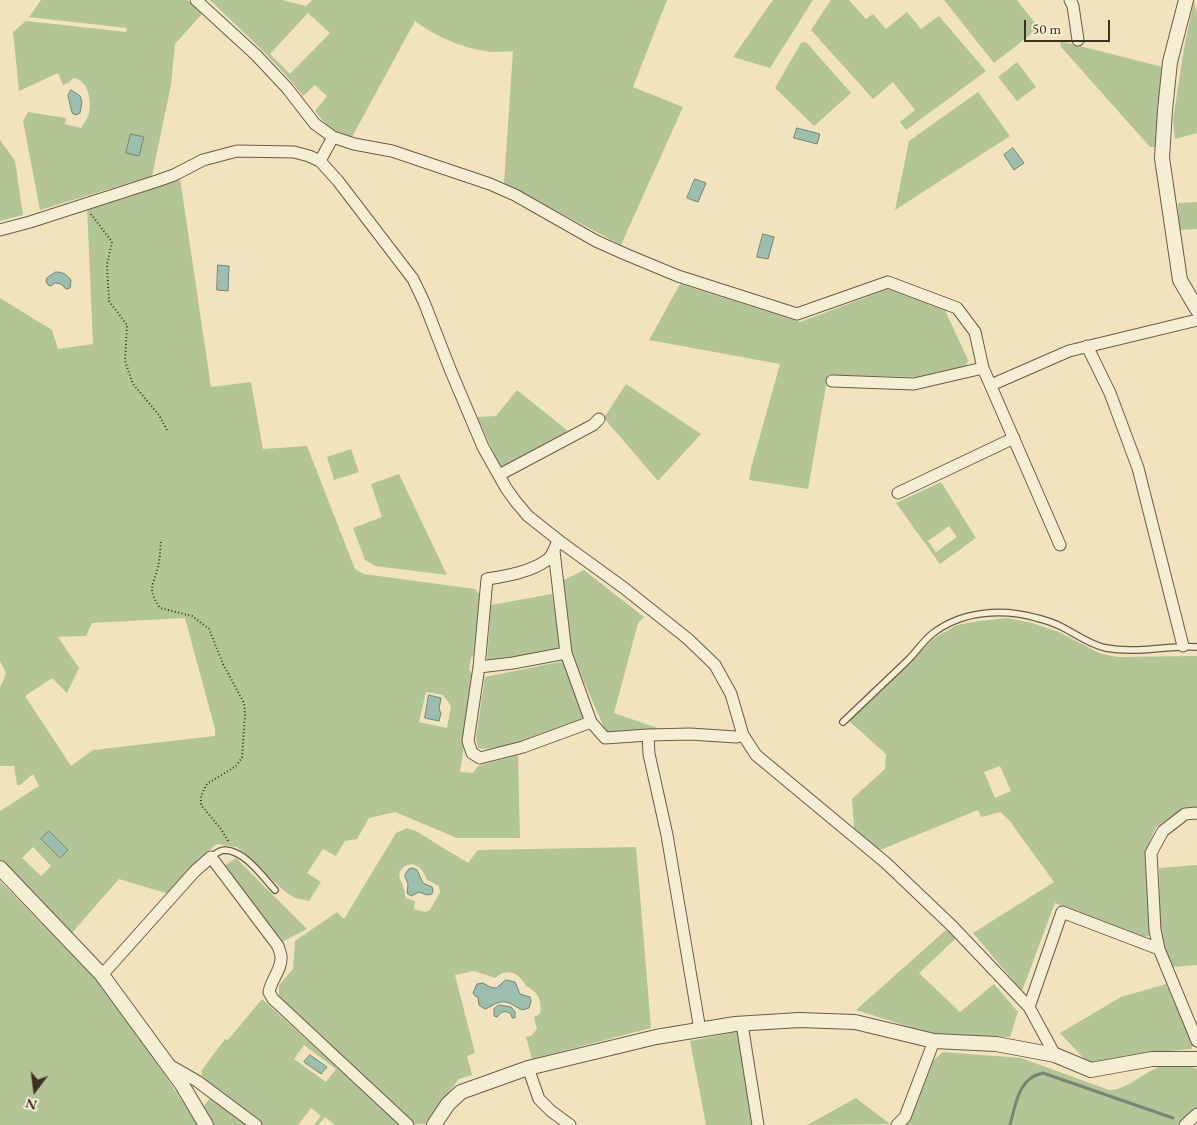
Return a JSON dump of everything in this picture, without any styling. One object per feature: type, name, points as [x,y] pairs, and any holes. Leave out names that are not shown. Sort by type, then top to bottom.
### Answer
[{"type":"street","points":[[196,0],[256,55],[287,88],[315,124],[333,137],[354,144],[392,151],[490,184],[515,195],[596,241],[625,254],[678,276],[797,314],[888,282],[957,308],[975,332],[983,368],[1060,545]]},
{"type":"street","points":[[1070,0],[1073,6],[1078,40]]},
{"type":"street","points":[[1186,0],[1170,62],[1162,158],[1180,280],[1197,309]]},
{"type":"street","points":[[320,161],[333,137]]},
{"type":"street","points":[[0,230],[174,175],[203,160],[237,150],[294,152],[320,161],[338,181],[413,279],[483,447],[506,488],[522,509],[556,546],[664,619],[715,665],[731,694],[744,735],[756,755],[847,830],[924,898],[952,926],[1029,1007],[1055,1055]]},
{"type":"street","points":[[991,384],[1069,351],[1197,320]]},
{"type":"street","points":[[1087,346],[1110,393],[1138,468],[1183,646]]},
{"type":"street","points":[[832,382],[914,384],[983,368]]},
{"type":"street","points":[[499,475],[593,425],[599,419]]},
{"type":"street","points":[[898,493],[1014,438]]},
{"type":"street","points":[[556,546],[566,653],[592,722],[605,738],[690,734],[736,737],[744,735]]},
{"type":"street","points":[[556,546],[547,560],[518,574],[487,579],[480,667],[468,741],[472,753],[480,758],[522,747],[592,722]]},
{"type":"street","points":[[480,667],[566,653]]},
{"type":"street","points":[[648,735],[649,754],[666,835],[700,1030]]},
{"type":"street","points":[[1197,813],[1186,814],[1163,831],[1151,853],[1155,930],[1159,949],[1197,1041]]},
{"type":"street","points":[[102,975],[196,871],[211,857],[278,946],[281,958],[269,992],[273,998],[408,1125]]},
{"type":"street","points":[[0,868],[102,975],[168,1065],[206,1125]]},
{"type":"street","points":[[1029,1007],[1062,912],[1159,949]]},
{"type":"street","points":[[434,1125],[448,1104],[461,1092],[528,1068],[656,1037],[742,1024],[799,1020],[855,1022],[934,1042],[996,1044],[1055,1055],[1091,1070],[1152,1059],[1197,1059],[1197,1053]]},
{"type":"street","points":[[742,1024],[758,1125]]},
{"type":"street","points":[[897,1125],[905,1117],[934,1042]]},
{"type":"street","points":[[168,1065],[198,1081],[256,1125]]},
{"type":"street","points":[[528,1068],[540,1099],[556,1121],[570,1125]]},
{"type":"street","points":[[1186,1125],[1197,1114]]},
{"type":"lane","points":[[842,722],[910,658],[931,634],[953,621],[981,613],[1009,612],[1036,618],[1060,625],[1105,648],[1149,650],[1183,646],[1197,648]]},
{"type":"lane","points":[[211,857],[219,851],[225,850],[236,853],[248,862],[275,890]]},
{"type":"path","points":[[86,204],[92,216],[112,242],[107,265],[108,301],[127,325],[126,361],[132,384],[159,415],[167,430]]},
{"type":"path","points":[[161,542],[159,566],[152,582],[152,598],[160,608],[192,616],[209,629],[223,664],[244,703],[242,758],[236,766],[207,784],[201,796],[202,805],[228,840],[225,850]]},
{"type":"shaded area","points":[[41,0],[187,0],[202,14],[175,44],[171,85],[152,176],[40,210],[23,121],[28,112],[66,118],[65,124],[81,128],[89,114],[90,103],[88,92],[82,82],[73,78],[70,82],[63,85],[58,73],[19,91],[13,32],[26,21],[126,32],[127,28],[29,17]]},
{"type":"shaded area","points":[[210,0],[282,0],[306,6],[312,0],[667,0],[633,87],[683,107],[621,245],[504,183],[513,51],[488,52],[466,47],[439,36],[415,21],[352,137],[329,128],[315,111],[327,96],[315,85],[303,96],[270,58]],"holes":[[[308,13],[330,33],[290,74],[270,54]]]},
{"type":"shaded area","points":[[773,0],[813,0],[770,68],[733,57]]},
{"type":"shaded area","points":[[831,0],[849,0],[866,19],[873,14],[886,29],[907,12],[921,29],[939,16],[986,71],[906,130],[900,122],[915,110],[893,82],[873,99],[811,30]]},
{"type":"shaded area","points":[[944,0],[1017,0],[1039,28],[994,63]]},
{"type":"shaded area","points":[[1194,0],[1197,13],[1197,133],[1175,139],[1173,120],[1184,48]]},
{"type":"shaded area","points":[[1060,41],[1163,67],[1157,109],[1157,147],[1150,147],[1061,47]]},
{"type":"shaded area","points":[[806,42],[851,93],[814,126],[775,88],[801,43]]},
{"type":"shaded area","points":[[1017,62],[1036,87],[1017,101],[998,77]]},
{"type":"shaded area","points":[[71,90],[80,96],[82,102],[80,113],[76,115],[72,112],[68,96]]},
{"type":"shaded area","points":[[978,92],[1010,136],[895,210],[909,141]]},
{"type":"shaded area","points":[[797,128],[820,134],[817,144],[794,138]]},
{"type":"shaded area","points":[[131,134],[144,137],[139,156],[126,153]]},
{"type":"shaded area","points":[[0,140],[15,161],[23,215],[0,221]]},
{"type":"shaded area","points":[[1013,148],[1024,163],[1014,170],[1004,155]]},
{"type":"shaded area","points":[[180,178],[211,387],[251,382],[263,449],[307,446],[355,569],[364,574],[475,589],[480,595],[475,654],[471,658],[469,669],[474,678],[460,772],[473,773],[478,766],[518,755],[520,838],[457,838],[395,812],[369,818],[357,839],[345,841],[336,856],[323,849],[307,873],[321,882],[309,901],[295,898],[284,891],[237,847],[217,844],[198,860],[169,894],[119,879],[71,934],[0,859],[0,811],[39,786],[33,774],[20,785],[17,785],[14,766],[0,766],[0,688],[6,673],[0,661],[0,298],[52,330],[58,349],[93,344],[87,207]],"holes":[[[185,618],[215,729],[215,736],[93,750],[71,766],[25,696],[52,678],[67,693],[79,668],[58,637],[86,636],[92,623]],[[426,692],[443,695],[451,706],[447,728],[419,722]],[[33,847],[51,866],[41,876],[22,858]]]},
{"type":"shaded area","points":[[695,179],[706,183],[698,202],[687,198]]},
{"type":"shaded area","points":[[1197,202],[1197,229],[1179,230],[1178,203]]},
{"type":"shaded area","points":[[763,234],[774,237],[768,259],[757,257]]},
{"type":"shaded area","points":[[218,265],[229,266],[228,291],[217,290]]},
{"type":"shaded area","points":[[56,272],[63,273],[71,280],[70,288],[66,289],[61,284],[55,283],[51,286],[48,285],[47,278]]},
{"type":"shaded area","points":[[680,284],[800,322],[891,288],[945,310],[968,360],[966,366],[916,377],[828,375],[808,489],[749,480],[780,364],[649,340]]},
{"type":"shaded area","points":[[626,384],[701,434],[658,481],[604,418]]},
{"type":"shaded area","points":[[517,390],[568,431],[501,468],[477,417],[496,416]]},
{"type":"shaded area","points":[[351,449],[359,472],[334,480],[327,457]]},
{"type":"shaded area","points":[[399,474],[447,575],[375,566],[365,560],[353,528],[382,517],[371,484]]},
{"type":"shaded area","points":[[941,482],[976,538],[940,564],[896,503]],"holes":[[[949,526],[957,537],[936,552],[928,541]]]},
{"type":"shaded area","points":[[584,570],[644,617],[638,623],[614,713],[666,731],[606,732],[572,654],[562,581]]},
{"type":"shaded area","points":[[552,594],[562,649],[513,659],[487,659],[491,605]]},
{"type":"shaded area","points":[[1007,618],[1032,623],[1059,632],[1099,653],[1117,657],[1197,656],[1197,807],[1186,807],[1156,827],[1145,853],[1150,936],[1140,937],[1055,903],[1022,991],[973,933],[1054,882],[1009,820],[1000,812],[981,817],[978,810],[880,850],[854,829],[852,799],[885,769],[886,754],[849,721],[934,638],[957,625]],"holes":[[[1000,766],[1011,791],[995,798],[984,772]]]},
{"type":"shaded area","points":[[564,661],[584,719],[514,743],[487,749],[478,748],[476,738],[485,677]]},
{"type":"shaded area","points":[[429,695],[441,698],[439,721],[425,718]]},
{"type":"shaded area","points":[[407,828],[416,831],[468,863],[478,850],[636,847],[651,1028],[532,1059],[526,1037],[531,1036],[537,1029],[534,1017],[540,1014],[541,1007],[540,1000],[534,991],[526,986],[515,974],[508,972],[495,978],[474,971],[455,975],[475,1053],[467,1056],[472,1075],[459,1079],[425,1124],[415,1124],[279,997],[279,985],[293,969],[295,941],[337,912],[344,919],[396,833]],"holes":[[[412,864],[422,870],[427,880],[439,886],[440,892],[430,910],[425,912],[414,909],[415,901],[406,898],[400,877],[400,871],[405,866]]]},
{"type":"shaded area","points":[[49,831],[68,850],[60,858],[41,839]]},
{"type":"shaded area","points":[[236,858],[307,929],[280,943],[224,866]]},
{"type":"shaded area","points":[[1197,865],[1197,965],[1171,967],[1160,932],[1159,868]]},
{"type":"shaded area","points":[[409,869],[417,870],[423,883],[432,887],[432,894],[427,895],[419,892],[411,896],[407,893],[408,885],[405,876]]},
{"type":"shaded area","points":[[0,881],[95,977],[127,1018],[198,1125],[0,1125]]},
{"type":"shaded area","points":[[946,930],[956,938],[919,973],[960,1012],[994,984],[1018,1012],[1010,1037],[935,1035],[856,1010]]},
{"type":"shaded area","points":[[506,980],[515,982],[520,994],[530,997],[529,1008],[522,1010],[504,1002],[485,1009],[479,1005],[478,997],[473,993],[477,984],[483,983],[496,988]]},
{"type":"shaded area","points":[[1166,984],[1192,1041],[1192,1049],[1145,1053],[1089,1064],[1060,1033],[1121,997]]},
{"type":"shaded area","points":[[262,999],[400,1125],[335,1125],[325,1117],[318,1125],[314,1125],[321,1116],[311,1108],[298,1125],[261,1125],[203,1080],[201,1071],[225,1039],[228,1040]],"holes":[[[304,1045],[336,1069],[326,1082],[294,1059]]]},
{"type":"shaded area","points":[[499,1005],[511,1007],[515,1012],[515,1018],[512,1018],[511,1014],[505,1012],[502,1012],[497,1017],[494,1016],[494,1009]]},
{"type":"shaded area","points":[[737,1032],[754,1125],[706,1125],[690,1041]]},
{"type":"shaded area","points":[[943,1052],[1021,1058],[1109,1090],[1123,1087],[1162,1066],[1178,1064],[1187,1066],[1197,1069],[1197,1109],[1181,1120],[1178,1125],[905,1125],[910,1120],[933,1061]]},
{"type":"shaded area","points":[[310,1055],[327,1067],[321,1074],[304,1062]]},
{"type":"shaded area","points":[[211,1097],[247,1125],[213,1125],[203,1107]]},
{"type":"shaded area","points":[[856,1098],[890,1124],[807,1125]]},
{"type":"waterway","points":[[1010,1125],[1016,1101],[1023,1086],[1028,1080],[1043,1073],[1173,1118]]}]
